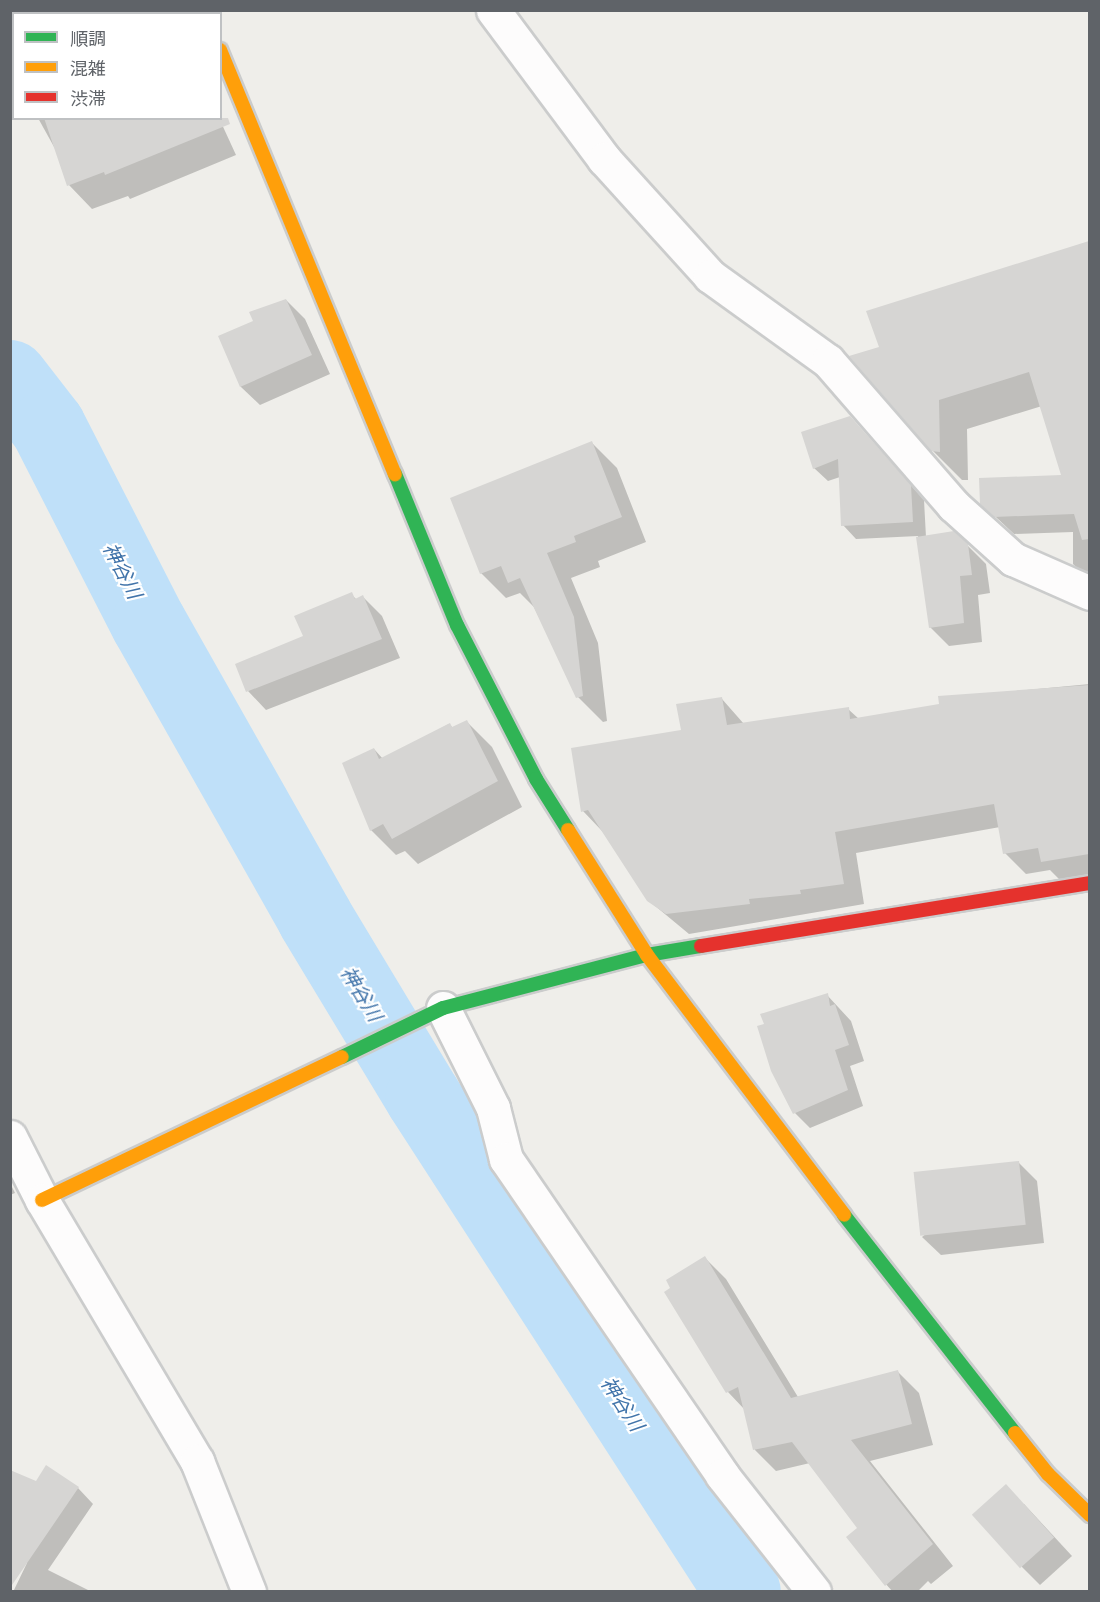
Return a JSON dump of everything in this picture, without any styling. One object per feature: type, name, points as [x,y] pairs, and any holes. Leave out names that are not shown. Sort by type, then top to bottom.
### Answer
[{"type":"street","points":[[493,10],[604,159],[710,276],[828,361],[953,505],[1013,559],[1089,593]]},
{"type":"street","points":[[222,55],[457,626],[536,779],[647,955],[882,1265],[1048,1474],[1089,1515]]},
{"type":"street","points":[[56,1194],[436,1012],[647,955],[1089,883]]},
{"type":"street","points":[[436,1012],[493,1108],[506,1159],[722,1475],[814,1592]]},
{"type":"street","points":[[10,1137],[56,1194],[198,1461],[249,1592]]},
{"type":"building","points":[[222,118],[228,118],[230,124],[105,175],[104,172],[67,186],[45,120],[222,120]]},
{"type":"building","points":[[1089,241],[1089,539],[1082,540],[1074,514],[994,517],[980,504],[979,478],[1061,475],[1029,372],[939,400],[940,452],[931,451],[849,356],[879,347],[866,311]]},
{"type":"building","points":[[286,299],[312,355],[240,387],[218,336],[253,321],[249,312]]},
{"type":"building","points":[[850,416],[911,485],[913,522],[841,526],[838,459],[813,469],[801,432]]},
{"type":"building","points":[[592,441],[622,517],[574,536],[576,542],[547,553],[574,617],[583,696],[576,698],[520,578],[508,583],[501,566],[480,574],[450,498]]},
{"type":"building","points":[[954,531],[968,544],[972,575],[960,576],[964,623],[929,628],[916,537]]},
{"type":"building","points":[[352,592],[355,599],[363,595],[382,639],[246,692],[235,664],[303,636],[294,616]]},
{"type":"building","points":[[1089,685],[1089,854],[1041,862],[1038,848],[1003,854],[994,804],[835,832],[844,884],[800,890],[801,894],[749,899],[750,904],[666,914],[647,901],[588,810],[581,812],[571,748],[681,730],[676,704],[722,697],[727,725],[849,707],[850,719],[939,704],[938,696]]},
{"type":"building","points":[[467,720],[498,781],[392,839],[383,824],[370,831],[342,763],[374,748],[379,759],[450,723],[452,727]]},
{"type":"building","points":[[828,993],[830,1006],[835,1004],[849,1045],[835,1050],[848,1090],[793,1114],[771,1071],[757,1026],[764,1024],[760,1014]]},
{"type":"building","points":[[1019,1161],[1026,1225],[920,1236],[914,1172]]},
{"type":"building","points":[[705,1256],[791,1398],[898,1370],[912,1424],[851,1440],[933,1544],[885,1586],[846,1537],[857,1528],[792,1442],[753,1450],[738,1387],[726,1393],[664,1292],[670,1288],[666,1280]]},
{"type":"building","points":[[46,1465],[79,1487],[10,1588],[10,1470],[36,1481]]},
{"type":"building","points":[[1006,1484],[1054,1538],[1020,1568],[972,1515]]},
{"type":"waterway","name":"神谷川","points":[[10,378],[48,427],[149,624],[315,918],[423,1097],[743,1592]]},
{"type":"traffic: fast","points":[[395,474],[457,625],[536,779],[568,830]]},
{"type":"traffic: fast","points":[[342,1057],[443,1008],[647,955],[701,946]]},
{"type":"traffic: fast","points":[[844,1215],[1015,1433]]},
{"type":"traffic: slow","points":[[222,55],[395,474]]},
{"type":"traffic: slow","points":[[568,830],[647,955],[844,1215]]},
{"type":"traffic: slow","points":[[42,1200],[342,1057]]},
{"type":"traffic: slow","points":[[1015,1433],[1048,1474],[1090,1515]]},
{"type":"traffic: jam","points":[[701,946],[1090,883]]}]
